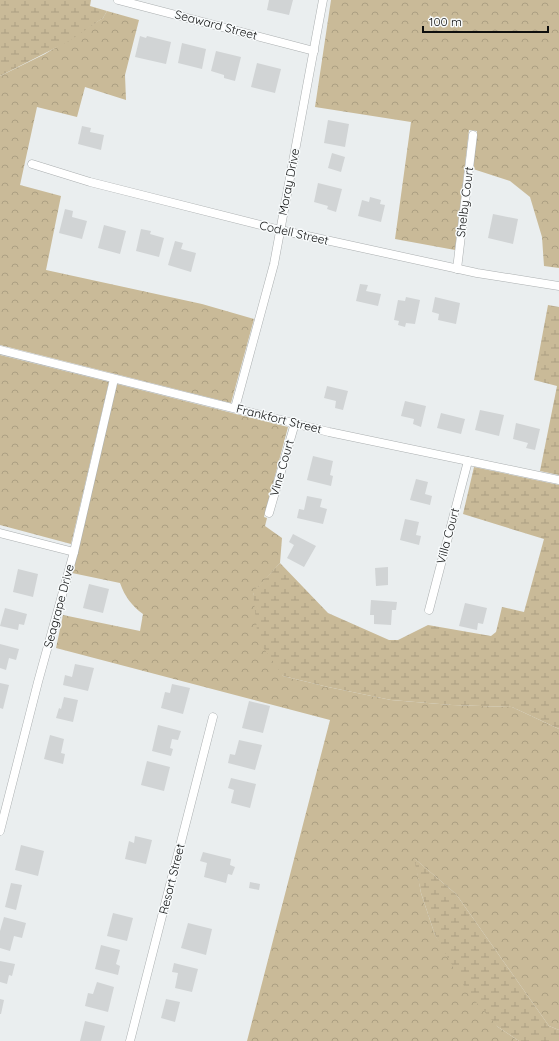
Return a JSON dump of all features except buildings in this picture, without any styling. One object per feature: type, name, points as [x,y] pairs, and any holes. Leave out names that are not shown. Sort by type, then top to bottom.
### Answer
[{"type":"street","name":"Seaward Street","points":[[118,0],[314,51]]},
{"type":"street","name":"Moray Drive","points":[[235,408],[274,264],[323,0]]},
{"type":"street","name":"Shelby Court","points":[[457,269],[473,135]]},
{"type":"street","name":"Codell Street","points":[[32,164],[90,182],[280,230],[457,269],[559,286]]},
{"type":"street","name":"Frankfort Street","points":[[0,350],[294,424],[559,480]]},
{"type":"street","name":"Seagrape Drive","points":[[0,832],[38,682],[74,552],[114,379]]},
{"type":"street","name":"Vine Court","points":[[269,513],[294,424]]},
{"type":"street","name":"Villa Court","points":[[429,610],[468,461]]},
{"type":"street","points":[[0,533],[74,552]]},
{"type":"street","name":"Resort Street","points":[[130,1041],[213,717]]},
{"type":"green space","points":[[0,0],[91,0],[90,6],[107,11],[103,18],[69,41],[0,76]]},
{"type":"green space","points":[[331,0],[559,0],[559,268],[544,266],[542,237],[530,197],[510,181],[473,169],[477,131],[469,130],[455,250],[395,239],[411,122],[315,107]]},
{"type":"green space","points":[[107,11],[139,20],[125,75],[126,100],[85,87],[77,117],[37,107],[20,185],[61,196],[46,270],[202,304],[254,319],[231,403],[0,345],[0,76],[45,54],[103,18]]},
{"type":"green space","points":[[548,305],[559,307],[559,475],[540,471],[557,386],[534,380]]},
{"type":"green space","points":[[0,355],[109,382],[71,544],[0,525]]},
{"type":"green space","points":[[117,384],[288,427],[264,517],[267,518],[265,526],[282,538],[280,563],[253,593],[283,676],[391,700],[452,705],[512,707],[559,729],[559,1030],[549,1026],[456,894],[415,859],[421,893],[435,935],[498,1027],[519,1041],[247,1041],[330,720],[56,648],[63,615],[140,631],[143,614],[129,601],[120,583],[72,573]]},
{"type":"green space","points":[[474,467],[559,485],[559,729],[512,707],[452,705],[391,700],[283,676],[258,640],[253,592],[280,563],[328,613],[389,640],[398,640],[428,625],[491,636],[496,632],[502,607],[524,612],[544,539],[463,514]]},
{"type":"green space","points":[[414,858],[456,894],[549,1026],[559,1030],[559,1041],[519,1041],[498,1027],[468,993],[435,935],[421,893]]}]
